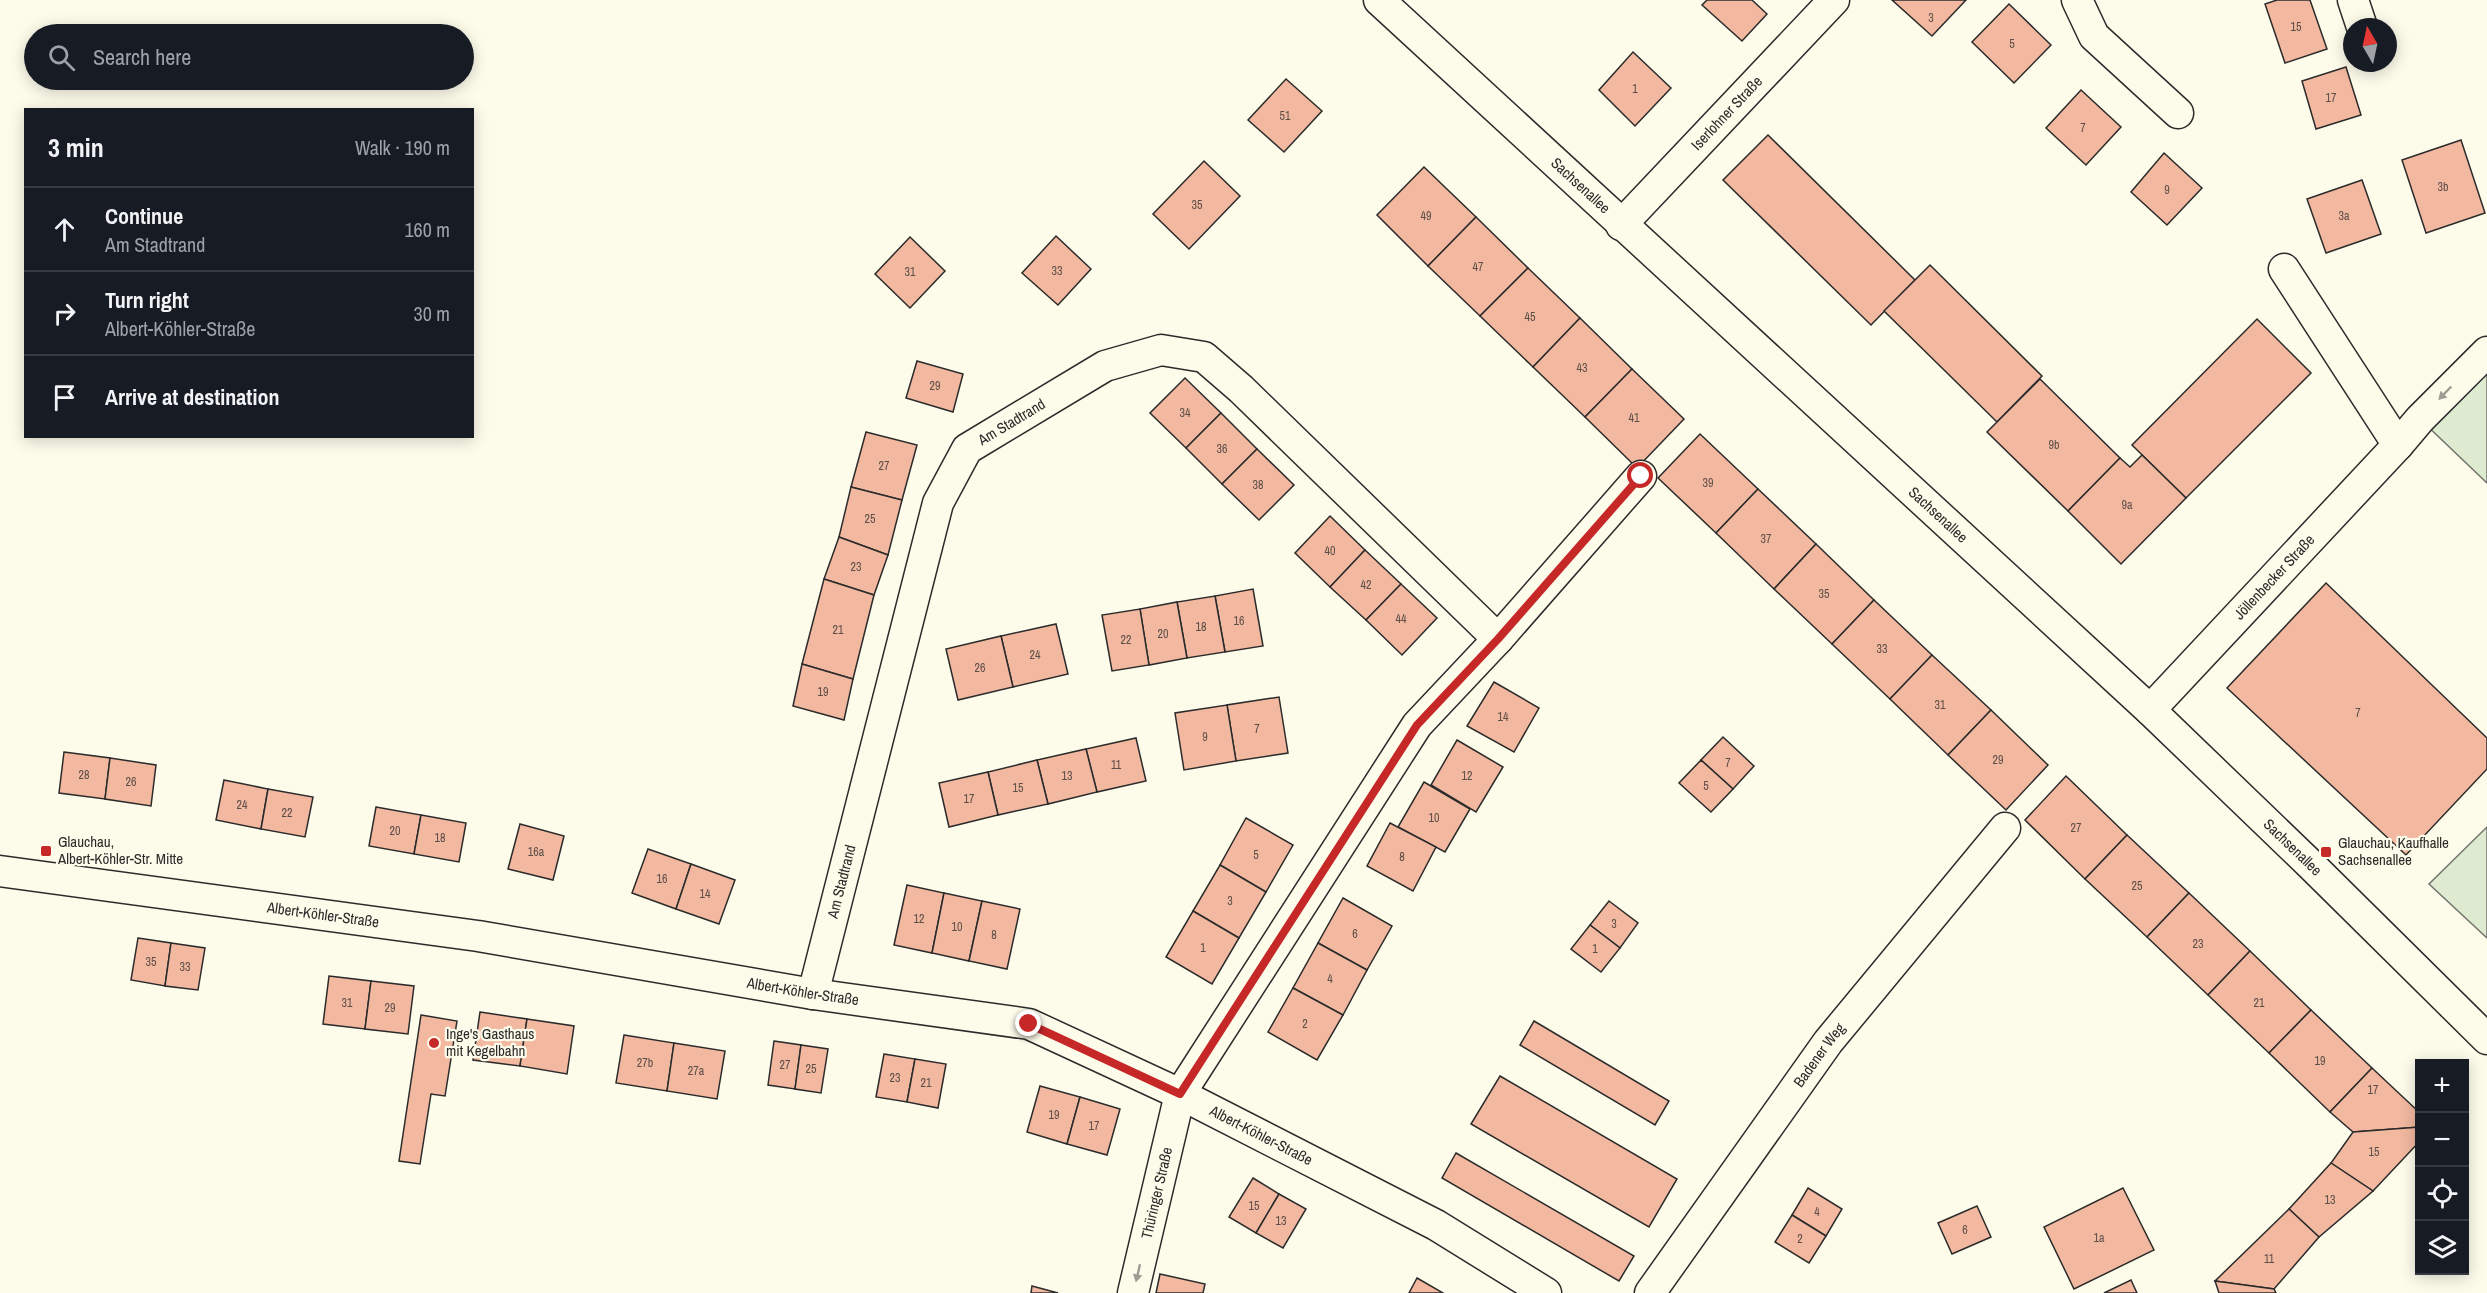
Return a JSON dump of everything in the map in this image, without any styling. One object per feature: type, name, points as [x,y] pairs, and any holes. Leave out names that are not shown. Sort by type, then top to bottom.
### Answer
[{"type":"street","name":"Sachsenallee","points":[[1379,0],[2150,710],[2312,866],[2487,1040]]},
{"type":"street","name":"Iserlohner Straße","points":[[1621,225],[1834,0]]},
{"type":"street","points":[[2077,0],[2094,36],[2178,113]]},
{"type":"street","points":[[2353,0],[2359,18]]},
{"type":"street","points":[[2284,269],[2398,445]]},
{"type":"street","name":"Am Stadtrand","points":[[813,994],[938,503],[967,449],[1105,366],[1161,350],[1204,357],[1241,389],[1498,639]]},
{"type":"street","name":"Jöllenbecker Straße","points":[[2150,710],[2420,419],[2487,352]]},
{"type":"street","points":[[1180,1094],[1417,725],[1498,639],[1641,476]]},
{"type":"street","name":"Badener Weg","points":[[1650,1293],[1828,1042],[2004,828]]},
{"type":"street","name":"Albert-Köhler-Straße","points":[[0,871],[478,936],[813,994],[1029,1024],[1180,1094],[1436,1225],[1546,1293]]},
{"type":"street","name":"Thüringer Straße","points":[[1133,1293],[1180,1094]]},
{"type":"green space","points":[[2487,366],[2487,483],[2420,419]]},
{"type":"green space","points":[[2487,827],[2487,938],[2429,884]]},
{"type":"building","points":[[1707,0],[1752,0],[1767,14],[1742,41],[1702,5]]},
{"type":"building","points":[[1892,0],[1966,0],[1932,36]]},
{"type":"building","points":[[2277,0],[2310,0],[2327,49],[2285,63],[2265,4]]},
{"type":"building","points":[[2009,4],[2051,45],[2014,83],[1972,42]]},
{"type":"building","points":[[1633,52],[1671,88],[1635,126],[1599,90]]},
{"type":"building","points":[[2343,68],[2343,72],[2348,72],[2361,115],[2316,129],[2302,81]]},
{"type":"building","points":[[1286,79],[1322,111],[1284,152],[1248,120]]},
{"type":"building","points":[[2081,90],[2121,127],[2086,165],[2046,128]]},
{"type":"building","points":[[1768,135],[1915,280],[1871,325],[1723,180]]},
{"type":"building","points":[[2461,140],[2485,213],[2426,233],[2402,160]]},
{"type":"building","points":[[2164,153],[2202,188],[2167,225],[2131,192]]},
{"type":"building","points":[[1204,161],[1240,196],[1189,249],[1153,214]]},
{"type":"building","points":[[1424,167],[1476,217],[1428,266],[1377,215]]},
{"type":"building","points":[[2362,180],[2381,234],[2326,253],[2307,199]]},
{"type":"building","points":[[1476,217],[1528,268],[1480,316],[1428,266]]},
{"type":"building","points":[[1056,236],[1091,269],[1058,305],[1022,273]]},
{"type":"building","points":[[910,237],[945,271],[910,308],[875,274]]},
{"type":"building","points":[[1930,265],[2042,376],[1997,422],[1884,311]]},
{"type":"building","points":[[1528,268],[1580,318],[1533,367],[1480,316]]},
{"type":"building","points":[[1580,318],[1632,369],[1585,417],[1533,367]]},
{"type":"building","points":[[2257,319],[2311,373],[2186,498],[2132,445]]},
{"type":"building","points":[[917,361],[963,374],[953,412],[906,398]]},
{"type":"building","points":[[1632,369],[1684,419],[1637,468],[1585,417]]},
{"type":"building","points":[[1185,378],[1221,413],[1186,448],[1150,413]]},
{"type":"building","points":[[2040,379],[2120,458],[2068,511],[1987,432]]},
{"type":"building","points":[[1221,413],[1257,449],[1222,484],[1186,448]]},
{"type":"building","points":[[866,432],[917,445],[902,500],[851,487]]},
{"type":"building","points":[[1700,434],[1758,489],[1716,533],[1658,478]]},
{"type":"building","points":[[1257,449],[1294,485],[1259,520],[1222,484]]},
{"type":"building","points":[[2142,455],[2186,498],[2121,564],[2068,511],[2120,458],[2130,467]]},
{"type":"building","points":[[851,487],[902,500],[888,555],[839,537]]},
{"type":"building","points":[[1758,489],[1816,544],[1774,589],[1716,533]]},
{"type":"building","points":[[1330,516],[1365,550],[1330,587],[1295,553]]},
{"type":"building","points":[[839,537],[888,555],[874,595],[824,579]]},
{"type":"building","points":[[1816,544],[1874,600],[1832,644],[1774,589]]},
{"type":"building","points":[[1365,550],[1401,584],[1366,620],[1330,587]]},
{"type":"building","points":[[824,579],[874,595],[853,679],[802,664]]},
{"type":"building","points":[[2326,583],[2487,738],[2487,769],[2406,855],[2227,688]]},
{"type":"building","points":[[1401,584],[1437,618],[1402,655],[1366,620]]},
{"type":"building","points":[[1253,589],[1263,646],[1225,652],[1215,596]]},
{"type":"building","points":[[1215,596],[1225,652],[1187,658],[1177,602]]},
{"type":"building","points":[[1874,600],[1932,655],[1890,699],[1832,644]]},
{"type":"building","points":[[1177,602],[1187,658],[1149,665],[1140,609]]},
{"type":"building","points":[[1140,609],[1149,665],[1112,671],[1102,615]]},
{"type":"building","points":[[1056,624],[1068,674],[1013,687],[1001,636]]},
{"type":"building","points":[[1001,636],[1013,687],[958,700],[946,649]]},
{"type":"building","points":[[1932,655],[1991,710],[1948,755],[1890,699]]},
{"type":"building","points":[[802,664],[853,679],[844,720],[793,706]]},
{"type":"building","points":[[1494,682],[1539,708],[1514,752],[1467,726]]},
{"type":"building","points":[[1279,697],[1288,753],[1236,761],[1227,705]]},
{"type":"building","points":[[1227,705],[1236,761],[1184,770],[1175,713]]},
{"type":"building","points":[[1991,710],[2048,765],[2006,810],[1948,755]]},
{"type":"building","points":[[1723,737],[1754,766],[1733,789],[1701,760]]},
{"type":"building","points":[[1136,738],[1146,781],[1097,792],[1086,749]]},
{"type":"building","points":[[1457,740],[1503,767],[1476,812],[1431,785]]},
{"type":"building","points":[[1086,749],[1097,792],[1048,804],[1037,760]]},
{"type":"building","points":[[64,752],[110,758],[105,799],[59,793]]},
{"type":"building","points":[[110,758],[156,765],[151,806],[105,799]]},
{"type":"building","points":[[1037,760],[1048,804],[998,815],[988,772]]},
{"type":"building","points":[[1701,760],[1733,789],[1711,812],[1679,783]]},
{"type":"building","points":[[988,772],[998,815],[949,827],[939,783]]},
{"type":"building","points":[[2066,776],[2127,835],[2085,879],[2025,820]]},
{"type":"building","points":[[224,780],[268,789],[261,829],[216,820]]},
{"type":"building","points":[[1424,782],[1470,809],[1445,852],[1398,827]]},
{"type":"building","points":[[268,789],[313,797],[305,837],[261,829]]},
{"type":"building","points":[[376,807],[421,815],[414,854],[369,846]]},
{"type":"building","points":[[421,815],[466,823],[459,862],[414,854]]},
{"type":"building","points":[[1246,818],[1293,845],[1266,892],[1220,865]]},
{"type":"building","points":[[1390,823],[1436,847],[1413,891],[1367,866]]},
{"type":"building","points":[[520,824],[564,836],[553,880],[508,869]]},
{"type":"building","points":[[2127,835],[2189,893],[2147,937],[2085,879]]},
{"type":"building","points":[[648,849],[691,864],[676,909],[632,893]]},
{"type":"building","points":[[691,864],[735,880],[719,924],[676,909]]},
{"type":"building","points":[[1220,865],[1266,892],[1239,938],[1193,911]]},
{"type":"building","points":[[907,885],[944,893],[932,953],[894,945]]},
{"type":"building","points":[[944,893],[982,901],[969,961],[932,953]]},
{"type":"building","points":[[2189,893],[2250,951],[2208,995],[2147,937]]},
{"type":"building","points":[[1343,898],[1392,926],[1367,970],[1318,943]]},
{"type":"building","points":[[982,901],[1020,909],[1007,969],[969,961]]},
{"type":"building","points":[[1609,901],[1638,923],[1620,948],[1590,925]]},
{"type":"building","points":[[1193,911],[1239,938],[1212,984],[1166,957]]},
{"type":"building","points":[[1590,925],[1620,948],[1601,972],[1571,949]]},
{"type":"building","points":[[138,938],[171,943],[165,986],[131,980]]},
{"type":"building","points":[[171,943],[205,948],[198,990],[165,986]]},
{"type":"building","points":[[1318,943],[1367,970],[1343,1015],[1293,988]]},
{"type":"building","points":[[2250,951],[2311,1010],[2269,1053],[2208,995]]},
{"type":"building","points":[[329,976],[371,981],[365,1029],[323,1024]]},
{"type":"building","points":[[371,981],[414,986],[408,1034],[365,1029]]},
{"type":"building","points":[[1293,988],[1343,1015],[1317,1060],[1268,1032]]},
{"type":"building","points":[[2311,1010],[2372,1068],[2330,1112],[2269,1053]]},
{"type":"building","points":[[480,1012],[527,1019],[520,1066],[473,1060]]},
{"type":"building","points":[[421,1015],[457,1021],[445,1096],[431,1094],[420,1164],[399,1161]]},
{"type":"building","points":[[527,1019],[574,1026],[567,1074],[520,1066]]},
{"type":"building","points":[[1534,1021],[1669,1101],[1655,1125],[1520,1045]]},
{"type":"building","points":[[624,1035],[674,1043],[667,1091],[616,1083]]},
{"type":"building","points":[[774,1041],[801,1045],[795,1089],[768,1085]]},
{"type":"building","points":[[674,1043],[725,1051],[717,1099],[667,1091]]},
{"type":"building","points":[[801,1045],[828,1049],[821,1093],[795,1089]]},
{"type":"building","points":[[884,1054],[915,1059],[907,1102],[876,1097]]},
{"type":"building","points":[[915,1059],[946,1064],[938,1108],[907,1102]]},
{"type":"building","points":[[2372,1068],[2415,1108],[2415,1127],[2353,1132],[2330,1112]]},
{"type":"building","points":[[1500,1076],[1677,1179],[1649,1227],[1471,1124]]},
{"type":"building","points":[[1040,1086],[1080,1097],[1067,1144],[1027,1132]]},
{"type":"building","points":[[1080,1097],[1120,1109],[1107,1155],[1067,1144]]},
{"type":"building","points":[[2415,1127],[2415,1146],[2373,1191],[2331,1163],[2353,1132]]},
{"type":"building","points":[[1456,1153],[1634,1256],[1619,1281],[1442,1178]]},
{"type":"building","points":[[2331,1163],[2373,1191],[2319,1237],[2289,1209]]},
{"type":"building","points":[[1253,1178],[1279,1194],[1256,1233],[1229,1217]]},
{"type":"building","points":[[1808,1188],[1842,1209],[1826,1236],[1792,1215]]},
{"type":"building","points":[[2123,1188],[2154,1250],[2074,1289],[2044,1227]]},
{"type":"building","points":[[1279,1194],[1306,1209],[1283,1248],[1256,1233]]},
{"type":"building","points":[[1977,1206],[1991,1237],[1952,1254],[1938,1223]]},
{"type":"building","points":[[2289,1209],[2319,1237],[2274,1289],[2215,1281]]},
{"type":"building","points":[[1792,1215],[1826,1236],[1809,1263],[1775,1242]]},
{"type":"building","points":[[1160,1274],[1205,1284],[1203,1293],[1156,1293]]},
{"type":"building","points":[[1417,1278],[1443,1293],[1409,1293]]},
{"type":"building","points":[[2131,1280],[2137,1293],[2104,1293]]},
{"type":"building","points":[[2215,1281],[2274,1289],[2276,1293],[2219,1293]]},
{"type":"building","points":[[1032,1286],[1058,1293],[1031,1293]]},
{"type":"place","name":"Glauchau, Albert-Köhler-Str. Mitte","points":[[46,851]]},
{"type":"place","name":"Glauchau, Kaufhalle Sachsenallee","points":[[2326,852]]},
{"type":"place","name":"Inge's Gasthaus mit Kegelbahn","points":[[434,1043]]},
{"type":"route","points":[[1029,1024],[1180,1094],[1417,725],[1498,639],[1641,476]]}]
